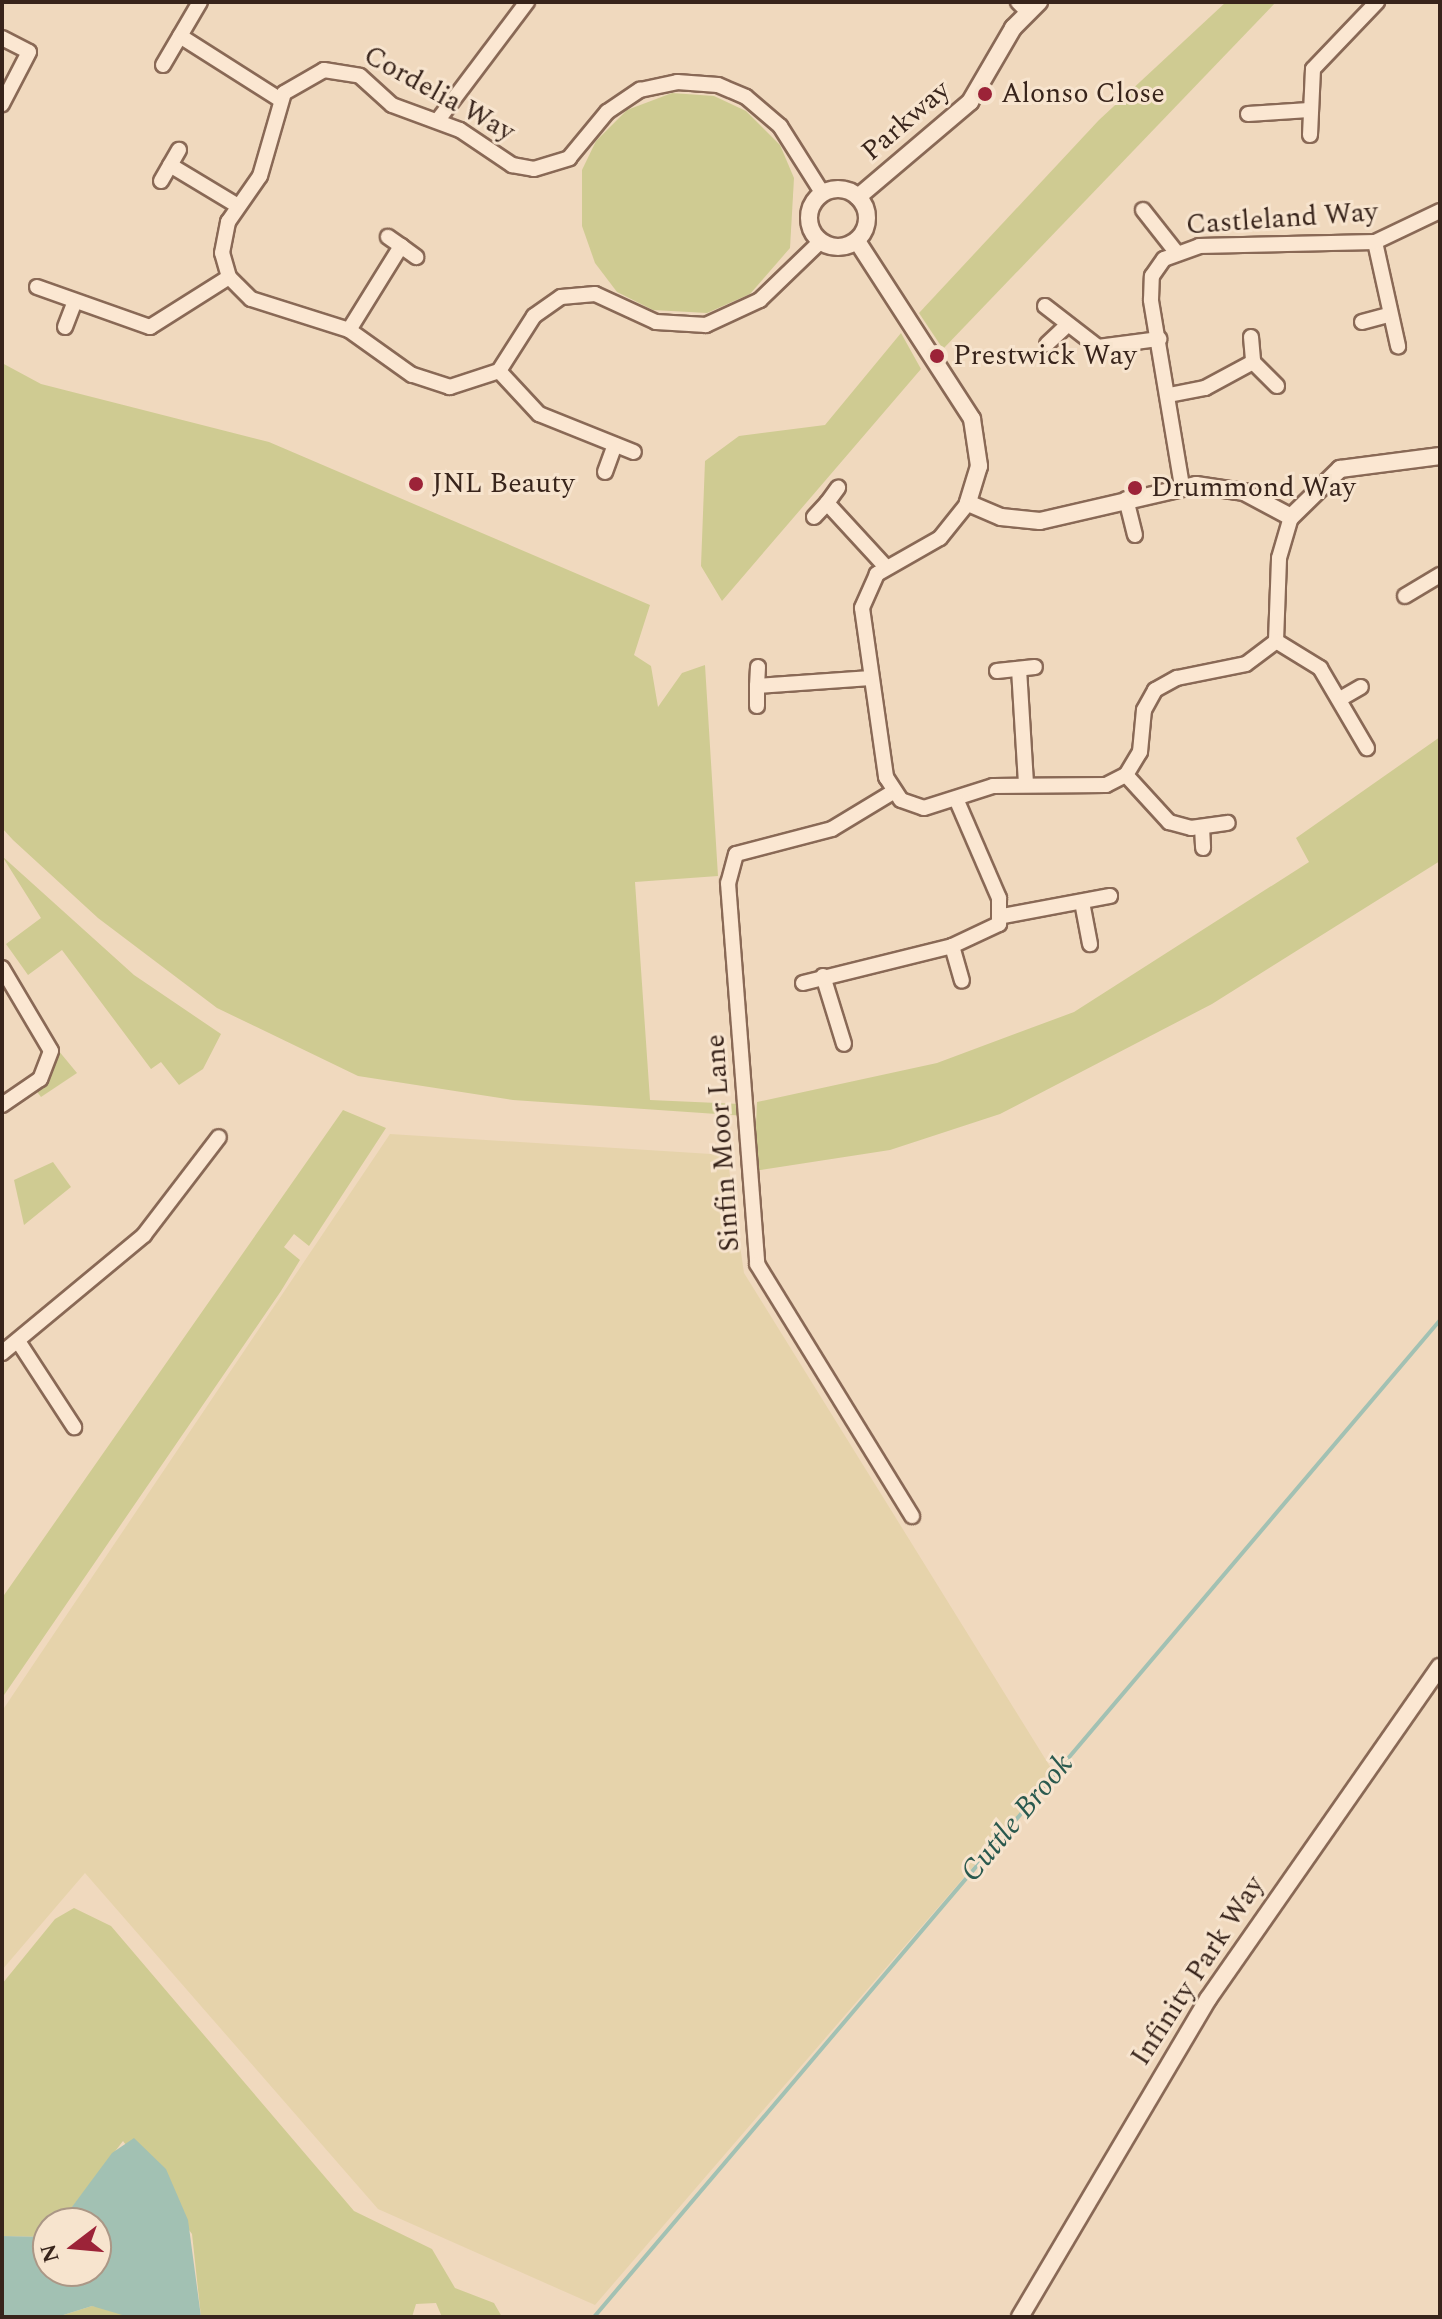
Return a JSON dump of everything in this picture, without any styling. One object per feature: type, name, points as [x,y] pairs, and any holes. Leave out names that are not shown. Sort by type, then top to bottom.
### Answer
[{"type":"street","points":[[163,65],[200,2]]},
{"type":"street","points":[[438,120],[527,2]]},
{"type":"street","points":[[1310,135],[1313,69],[1377,2]]},
{"type":"street","name":"Parkway","points":[[858,197],[970,102],[1028,5]]},
{"type":"street","points":[[180,36],[281,100],[261,173],[223,232],[227,271],[251,299],[349,330],[440,386],[499,371],[534,316],[561,297],[595,294],[656,322],[706,325],[760,300],[821,241]]},
{"type":"street","points":[[2,38],[29,52],[2,104]]},
{"type":"street","name":"Cordelia Way","points":[[281,100],[300,78],[338,69],[360,76],[392,105],[438,120],[512,165],[545,167],[569,158],[607,112],[640,90],[677,82],[718,85],[746,97],[780,126],[823,194]]},
{"type":"street","points":[[1248,114],[1309,110]]},
{"type":"street","points":[[161,181],[179,150]]},
{"type":"street","points":[[170,165],[238,206]]},
{"type":"street","points":[[841,189],[858,197],[867,224],[857,241],[839,247],[821,241],[809,218],[823,194],[841,189]]},
{"type":"street","points":[[1143,210],[1176,252]]},
{"type":"street","name":"Castleland Way","points":[[1182,486],[1152,276],[1176,252],[1375,242],[1440,211]]},
{"type":"street","points":[[388,237],[416,257]]},
{"type":"street","points":[[857,241],[972,419],[979,466],[968,503],[940,538],[885,566],[862,608],[871,678],[893,792],[924,808],[1026,783],[1106,785],[1126,775],[1140,752],[1144,710],[1155,690],[1177,678],[1246,664],[1276,641]]},
{"type":"street","points":[[1375,242],[1398,346]]},
{"type":"street","points":[[349,330],[401,246]]},
{"type":"street","points":[[37,287],[74,303],[150,327],[227,271]]},
{"type":"street","points":[[65,327],[74,303]]},
{"type":"street","points":[[1045,306],[1065,327],[1098,347],[1159,339]]},
{"type":"street","points":[[1362,322],[1389,315]]},
{"type":"street","points":[[1047,344],[1065,327]]},
{"type":"street","points":[[1251,337],[1253,362],[1277,386]]},
{"type":"street","points":[[1169,395],[1205,388],[1253,362]]},
{"type":"street","points":[[499,371],[530,408],[634,452]]},
{"type":"street","points":[[605,472],[615,445]]},
{"type":"street","points":[[1276,641],[1279,558],[1291,517],[1340,469],[1440,456]]},
{"type":"street","points":[[968,503],[1001,517],[1040,521],[1182,486],[1244,492],[1291,517]]},
{"type":"street","points":[[814,517],[838,488]]},
{"type":"street","points":[[1126,499],[1135,535]]},
{"type":"street","points":[[827,503],[885,566]]},
{"type":"street","points":[[1405,596],[1440,576]]},
{"type":"street","points":[[1276,641],[1320,668],[1367,748]]},
{"type":"street","points":[[757,706],[758,667]]},
{"type":"street","points":[[997,671],[1035,667]]},
{"type":"street","points":[[1019,669],[1026,783]]},
{"type":"street","points":[[757,686],[871,678]]},
{"type":"street","points":[[1340,699],[1361,687]]},
{"type":"street","points":[[1126,775],[1169,822],[1202,827],[1228,823]]},
{"type":"street","name":"Sinfin Moor Lane","points":[[893,792],[832,829],[744,850],[729,867],[757,1264],[912,1516]]},
{"type":"street","points":[[957,801],[1003,916]]},
{"type":"street","points":[[1202,827],[1203,848]]},
{"type":"street","points":[[803,983],[952,946],[990,932],[1003,916],[1110,896]]},
{"type":"street","points":[[1082,902],[1090,944]]},
{"type":"street","points":[[952,946],[962,981]]},
{"type":"street","points":[[2,968],[51,1051],[40,1079],[2,1105]]},
{"type":"street","points":[[823,976],[844,1044]]},
{"type":"street","points":[[2,1353],[144,1235],[219,1137]]},
{"type":"street","points":[[18,1341],[74,1427]]},
{"type":"street","name":"Infinity Park Way","points":[[1020,2317],[1208,1999],[1440,1667]]},
{"type":"shaded area","points":[[1226,2],[1276,2],[943,349],[919,313],[1099,120]]},
{"type":"shaded area","points":[[672,93],[714,96],[746,111],[780,145],[794,178],[790,248],[750,294],[707,313],[653,310],[617,292],[595,263],[582,226],[582,170],[596,141],[627,110]]},
{"type":"shaded area","points":[[901,333],[921,369],[722,601],[701,566],[705,461],[739,436],[825,425]]},
{"type":"shaded area","points":[[2,363],[41,384],[269,442],[650,605],[634,655],[651,666],[658,707],[682,673],[705,665],[718,876],[635,882],[650,1100],[740,1104],[746,1116],[513,1100],[358,1076],[217,1008],[98,918],[13,840],[2,828]]},
{"type":"shaded area","points":[[1440,737],[1440,861],[1212,1004],[1000,1114],[890,1150],[754,1171],[757,1102],[937,1063],[1074,1012],[1309,862],[1296,838]]},
{"type":"shaded area","points":[[2,856],[134,975],[221,1034],[203,1069],[179,1085],[161,1062],[151,1069],[62,950],[28,975],[6,944],[41,918]]},
{"type":"shaded area","points":[[58,1050],[77,1073],[41,1097],[35,1089],[47,1081]]},
{"type":"shaded area","points":[[343,1110],[386,1128],[309,1246],[294,1234],[284,1247],[300,1260],[281,1291],[2,1698],[2,1598]]},
{"type":"shaded area","points":[[390,1134],[727,1155],[744,1273],[1054,1773],[595,2305],[378,2209],[85,1873],[2,1970],[2,1711]]},
{"type":"shaded area","points":[[53,1162],[71,1187],[24,1225],[14,1180]]},
{"type":"shaded area","points":[[74,1908],[111,1926],[354,2211],[432,2249],[455,2288],[494,2303],[502,2317],[442,2317],[436,2303],[416,2304],[412,2317],[201,2317],[192,2234],[123,2141],[72,2207],[32,2207],[32,2237],[2,2236],[2,1984],[55,1919]]},
{"type":"shaded area","points":[[134,2138],[166,2169],[188,2220],[201,2317],[129,2317],[92,2306],[57,2317],[2,2317],[2,2236],[32,2237],[32,2287],[112,2287],[112,2207],[72,2207],[112,2153]]},
{"type":"shaded area","points":[[92,2306],[118,2310],[129,2317],[57,2317]]},
{"type":"waterway","name":"Cuttle Brook","points":[[594,2317],[1440,1320]]},
{"type":"place","name":"Alonso Close","points":[[985,94]]},
{"type":"place","name":"Prestwick Way","points":[[937,356]]},
{"type":"place","name":"JNL Beauty","points":[[416,484]]},
{"type":"place","name":"Drummond Way","points":[[1135,488]]}]
